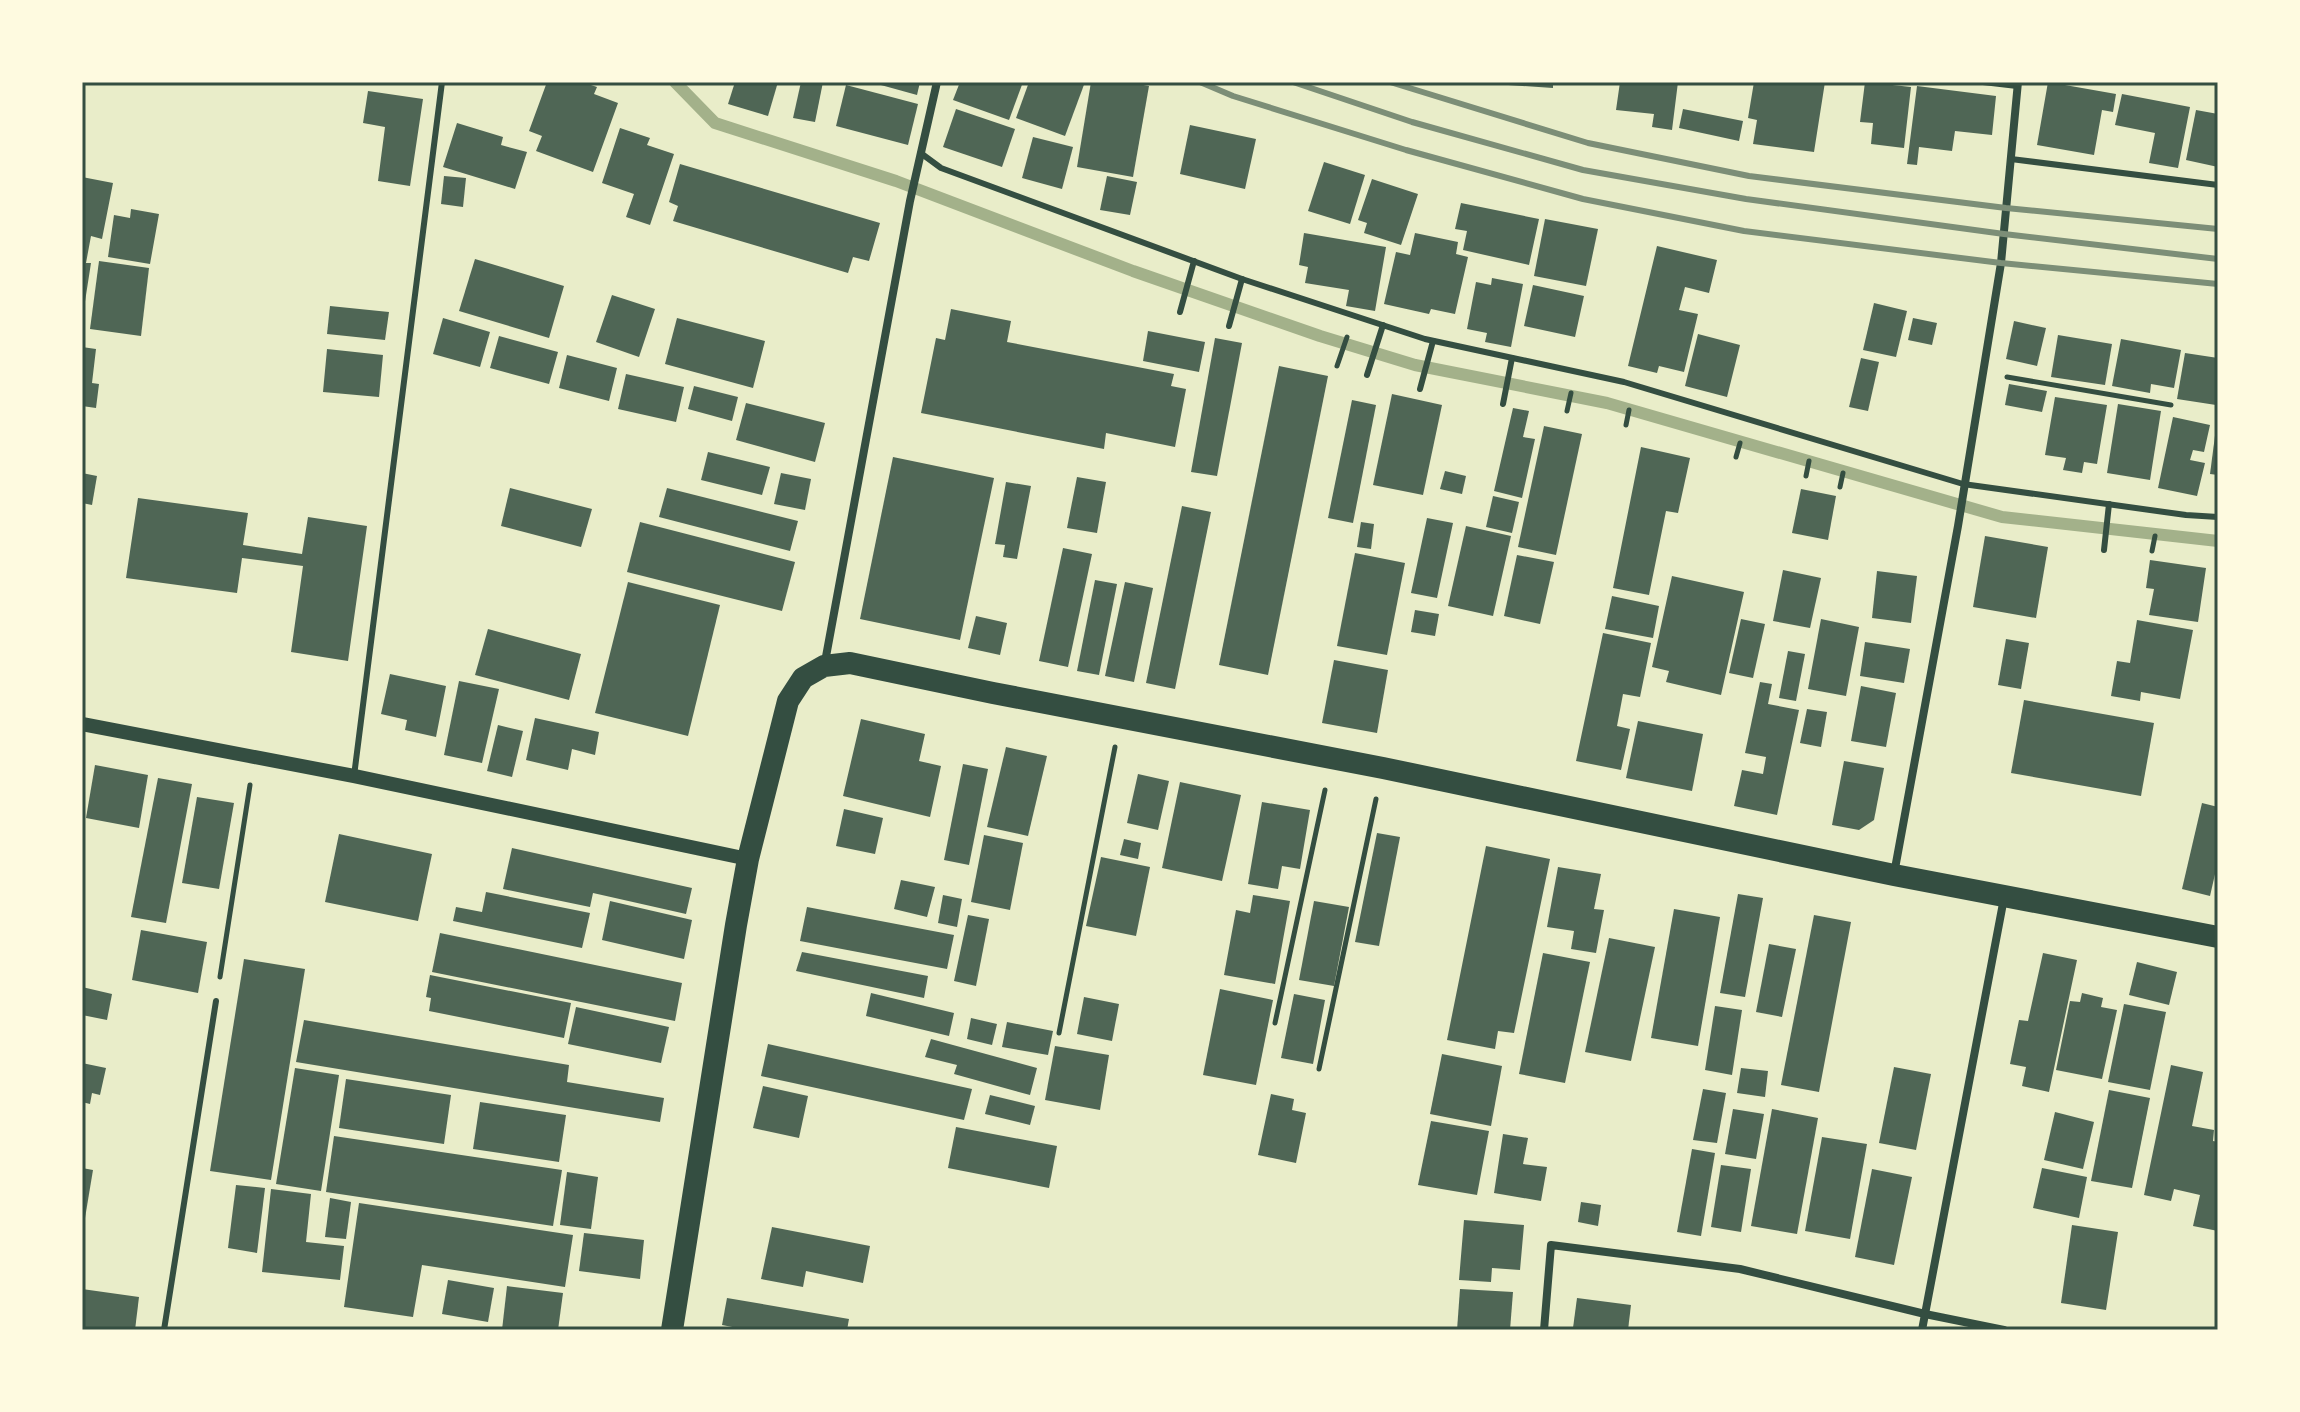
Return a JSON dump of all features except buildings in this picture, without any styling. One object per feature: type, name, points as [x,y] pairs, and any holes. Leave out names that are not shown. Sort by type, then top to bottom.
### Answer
[{"type":"highway","points":[[672,1330],[748,859],[788,701],[803,678],[824,666],[850,663],[1383,768],[1894,875],[2218,937]]},
{"type":"street","points":[[824,666],[910,201],[937,82]]},
{"type":"street","points":[[1894,875],[1958,526],[2001,263],[2018,84]]},
{"type":"street","points":[[82,724],[354,776],[748,859]]},
{"type":"street","points":[[1922,1330],[2004,896]]},
{"type":"street","points":[[1544,1330],[1551,1245],[1740,1269],[2004,1330]]},
{"type":"lane","points":[[354,776],[442,82]]},
{"type":"lane","points":[[1983,82],[2018,84]]},
{"type":"lane","points":[[922,154],[941,168],[1193,265],[1433,341],[1624,382],[1963,484],[2218,517]]},
{"type":"lane","points":[[2011,159],[2218,185]]},
{"type":"lane","points":[[1180,312],[1193,265]]},
{"type":"lane","points":[[1229,326],[1242,281]]},
{"type":"lane","points":[[1367,375],[1383,325]]},
{"type":"lane","points":[[1420,389],[1433,341]]},
{"type":"lane","points":[[1503,404],[1512,358]]},
{"type":"lane","points":[[2104,550],[2109,504]]},
{"type":"lane","points":[[164,1330],[216,1001]]},
{"type":"path","points":[[1337,366],[1350,328]]},
{"type":"path","points":[[1983,373],[2171,405]]},
{"type":"path","points":[[1059,1033],[1121,718]]},
{"type":"path","points":[[216,1001],[254,757]]},
{"type":"path","points":[[1275,1023],[1332,758]]},
{"type":"path","points":[[1319,1069],[1383,768]]},
{"type":"waterway","points":[[675,82],[715,123],[896,181],[1133,271],[1320,336],[1415,365],[1607,403],[2002,517],[2218,541]]},
{"type":"railway","points":[[1200,82],[1233,96],[1406,150],[1583,199],[1744,231],[2001,263],[2218,284]]},
{"type":"railway","points":[[1293,82],[1412,122],[1583,170],[1746,199],[2218,259]]},
{"type":"railway","points":[[1390,82],[1588,143],[1749,176],[2006,208],[2218,229]]}]
